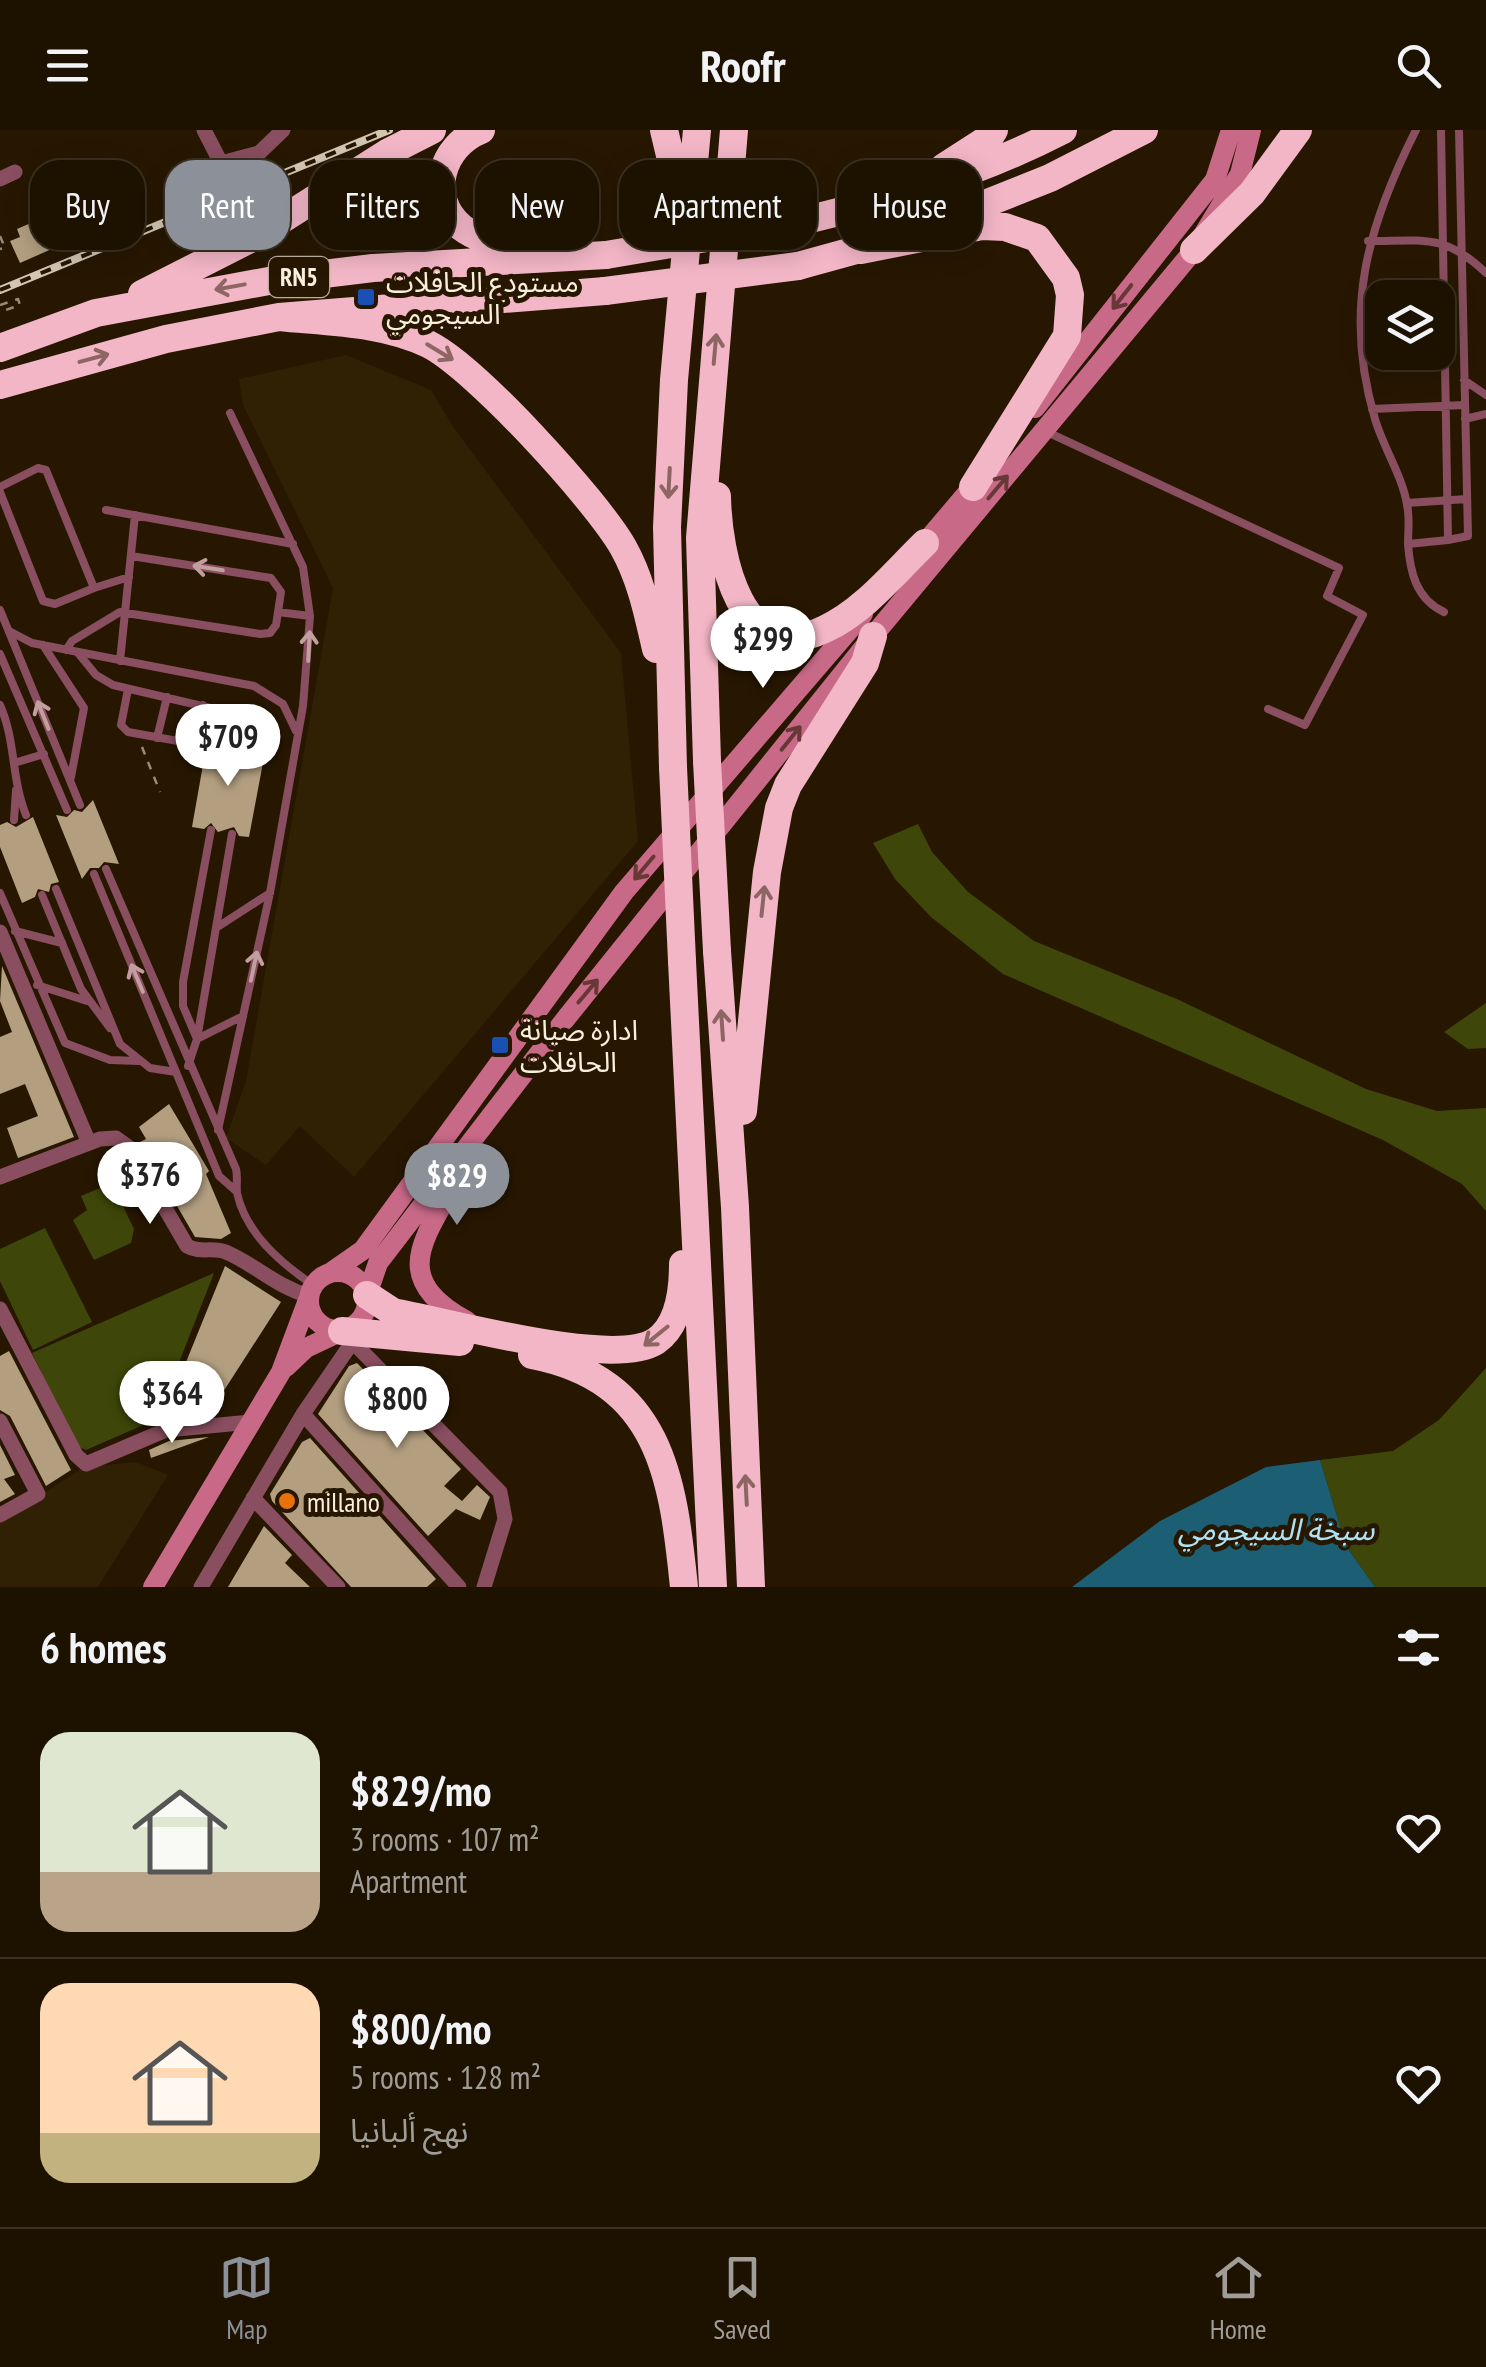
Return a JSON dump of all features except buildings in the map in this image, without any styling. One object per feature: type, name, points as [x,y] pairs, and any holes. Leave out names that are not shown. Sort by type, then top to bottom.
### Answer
[{"type":"highway","points":[[96,314],[243,244],[432,130]]},
{"type":"highway","points":[[481,130],[454,147],[444,163],[441,181],[451,216],[481,238],[549,259]]},
{"type":"highway","points":[[664,130],[671,160]]},
{"type":"highway","points":[[695,160],[698,130]]},
{"type":"highway","points":[[738,130],[731,170],[700,538],[707,761],[735,1207],[750,1587]]},
{"type":"highway","points":[[956,160],[970,153],[994,130]]},
{"type":"highway","name":"RN5","points":[[982,166],[1063,130]]},
{"type":"highway","name":"RN5","points":[[982,204],[1050,178],[1144,130]]},
{"type":"highway","points":[[1194,250],[1252,193],[1298,130]]},
{"type":"highway","name":"RN5","points":[[0,348],[96,314],[323,273],[606,255],[837,212]]},
{"type":"highway","points":[[973,487],[1067,336],[1070,295],[1066,278],[1037,238],[1005,227],[982,226]]},
{"type":"highway","points":[[686,250],[667,528],[673,767],[713,1587]]},
{"type":"highway","name":"RN5","points":[[0,384],[166,339],[278,317],[604,290],[798,266],[861,250]]},
{"type":"highway","points":[[278,317],[407,335],[446,354],[478,380],[599,513],[620,544],[643,594],[672,718]]},
{"type":"highway","points":[[711,392],[721,540],[732,586],[743,610],[759,626],[778,635],[803,638],[825,630],[848,616],[925,543]]},
{"type":"highway","points":[[735,1207],[749,1029],[773,830],[788,785],[864,664],[873,636]]},
{"type":"highway","points":[[367,1295],[393,1312],[606,1353],[626,1352],[658,1340],[682,1295],[684,1169],[692,1144]]},
{"type":"highway","points":[[347,1337],[411,1335],[544,1358],[590,1376],[623,1400],[647,1428],[662,1456],[673,1490],[684,1587]]},
{"type":"main road","points":[[153,1587],[281,1372],[315,1289],[364,1250],[624,892],[973,487],[1215,180],[1231,130]]},
{"type":"main road","points":[[281,1372],[306,1348],[347,1337],[359,1322],[378,1264],[484,1125],[873,636],[1194,250],[1240,174],[1251,130]]},
{"type":"main road","points":[[478,1327],[428,1292],[418,1269],[419,1255],[484,1125]]},
{"type":"main road","points":[[315,1289],[349,1274],[367,1295]]},
{"type":"main road","points":[[315,1289],[318,1324],[347,1337]]},
{"type":"street","points":[[204,130],[221,162],[259,153],[284,130]]},
{"type":"street","points":[[8,931],[89,1143]]},
{"type":"street","points":[[1,1173],[108,1137],[130,1148],[188,1246],[225,1251],[271,1282],[315,1289]]},
{"type":"street","points":[[0,1309],[76,1456],[86,1464],[166,1430],[251,1422]]},
{"type":"street","points":[[204,1586],[347,1337],[500,1492],[505,1519],[484,1587]]},
{"type":"street","points":[[303,1414],[460,1587]]},
{"type":"street","points":[[0,1421],[38,1494],[0,1514]]},
{"type":"street","points":[[253,1498],[338,1587]]},
{"type":"lane","points":[[1416,130],[1384,192],[1368,241],[1358,331],[1372,409],[1408,503],[1408,544],[1416,586],[1431,606],[1444,612]]},
{"type":"lane","points":[[1441,130],[1448,540]]},
{"type":"lane","points":[[1408,544],[1468,536],[1459,130]]},
{"type":"lane","points":[[1368,241],[1443,241],[1462,249],[1486,273]]},
{"type":"lane","points":[[1464,380],[1486,395]]},
{"type":"lane","points":[[1372,409],[1465,405]]},
{"type":"lane","points":[[218,1130],[270,893],[308,676],[310,616],[307,579],[230,413]]},
{"type":"lane","points":[[1465,419],[1486,414]]},
{"type":"lane","points":[[1045,432],[1339,568],[1327,596],[1363,615],[1305,725],[1268,709]]},
{"type":"lane","points":[[94,588],[46,470],[38,468],[0,490],[43,601],[56,604],[129,577]]},
{"type":"lane","points":[[1408,503],[1467,499]]},
{"type":"lane","points":[[106,510],[293,544]]},
{"type":"lane","points":[[120,660],[136,515]]},
{"type":"lane","points":[[66,650],[72,641],[112,615],[125,612],[266,634],[274,629],[280,587],[271,578],[131,556]]},
{"type":"lane","points":[[0,610],[80,805]]},
{"type":"lane","points":[[278,612],[310,616]]},
{"type":"lane","points":[[8,631],[43,646],[265,690],[290,713],[298,735]]},
{"type":"lane","points":[[43,646],[84,708],[70,782]]},
{"type":"lane","points":[[78,652],[96,675],[128,688],[222,710],[245,720],[249,732],[246,749]]},
{"type":"lane","points":[[0,654],[67,810]]},
{"type":"lane","points":[[128,688],[122,725],[125,730],[158,738],[192,741],[203,705]]},
{"type":"lane","points":[[158,738],[167,697]]},
{"type":"lane","points":[[1,709],[14,763],[14,820]]},
{"type":"lane","points":[[222,710],[230,726],[228,746]]},
{"type":"lane","points":[[14,763],[44,754]]},
{"type":"lane","points":[[16,790],[26,815]]},
{"type":"lane","points":[[197,1039],[183,1006],[183,982],[212,830]]},
{"type":"lane","points":[[188,1066],[197,1039],[232,834]]},
{"type":"lane","points":[[106,869],[188,1066],[236,1169],[236,1191]]},
{"type":"lane","points":[[94,874],[219,1176],[236,1191],[268,1248],[315,1289]]},
{"type":"lane","points":[[56,890],[114,1032]]},
{"type":"lane","points":[[0,893],[8,931],[38,984],[60,1036],[71,1048],[110,1060],[138,1062],[176,1072]]},
{"type":"lane","points":[[216,928],[270,893]]},
{"type":"lane","points":[[42,894],[87,1001],[138,1062]]},
{"type":"lane","points":[[8,931],[62,943]]},
{"type":"lane","points":[[38,984],[87,1001]]},
{"type":"lane","points":[[197,1039],[243,1016]]},
{"type":"lane","points":[[163,1041],[175,1036]]},
{"type":"path","points":[[0,236],[5,248],[0,249]]},
{"type":"path","points":[[0,305],[18,299],[20,305],[0,312]]},
{"type":"path","points":[[141,734],[143,751],[160,792]]},
{"type":"shaded area","points":[[346,355],[431,390],[454,428],[621,653],[638,841],[354,1177],[300,1126],[266,1165],[226,1138],[246,1081],[333,588],[243,405],[239,379]]},
{"type":"shaded area","points":[[136,1462],[168,1475],[98,1587],[0,1587],[0,1522],[84,1467]]},
{"type":"green space","points":[[918,824],[932,852],[968,892],[1034,941],[1179,1000],[1366,1089],[1437,1111],[1486,1108],[1486,1211],[1462,1184],[1383,1140],[1003,974],[931,917],[895,879],[873,843]]},
{"type":"green space","points":[[1486,1003],[1486,1048],[1468,1049],[1444,1032]]},
{"type":"green space","points":[[112,1183],[134,1229],[131,1243],[94,1260],[73,1220],[87,1210],[81,1196]]},
{"type":"green space","points":[[45,1228],[92,1322],[33,1350],[0,1281],[0,1249]]},
{"type":"green space","points":[[214,1273],[157,1419],[86,1450],[77,1446],[32,1353]]},
{"type":"green space","points":[[1486,1368],[1486,1587],[1375,1587],[1346,1546],[1320,1460],[1393,1451],[1439,1420]]},
{"type":"water","name":"سبخة السيجومي","points":[[1320,1460],[1346,1546],[1375,1587],[1072,1587],[1160,1521],[1266,1467]]},
{"type":"railway","points":[[0,290],[389,130]]},
{"type":"place","name":"مستودع الحافلات السيجومي","points":[[366,297]]},
{"type":"place","name":"ادارة صيانة الحافلات","points":[[500,1045]]},
{"type":"place","name":"millano","points":[[287,1501]]}]
